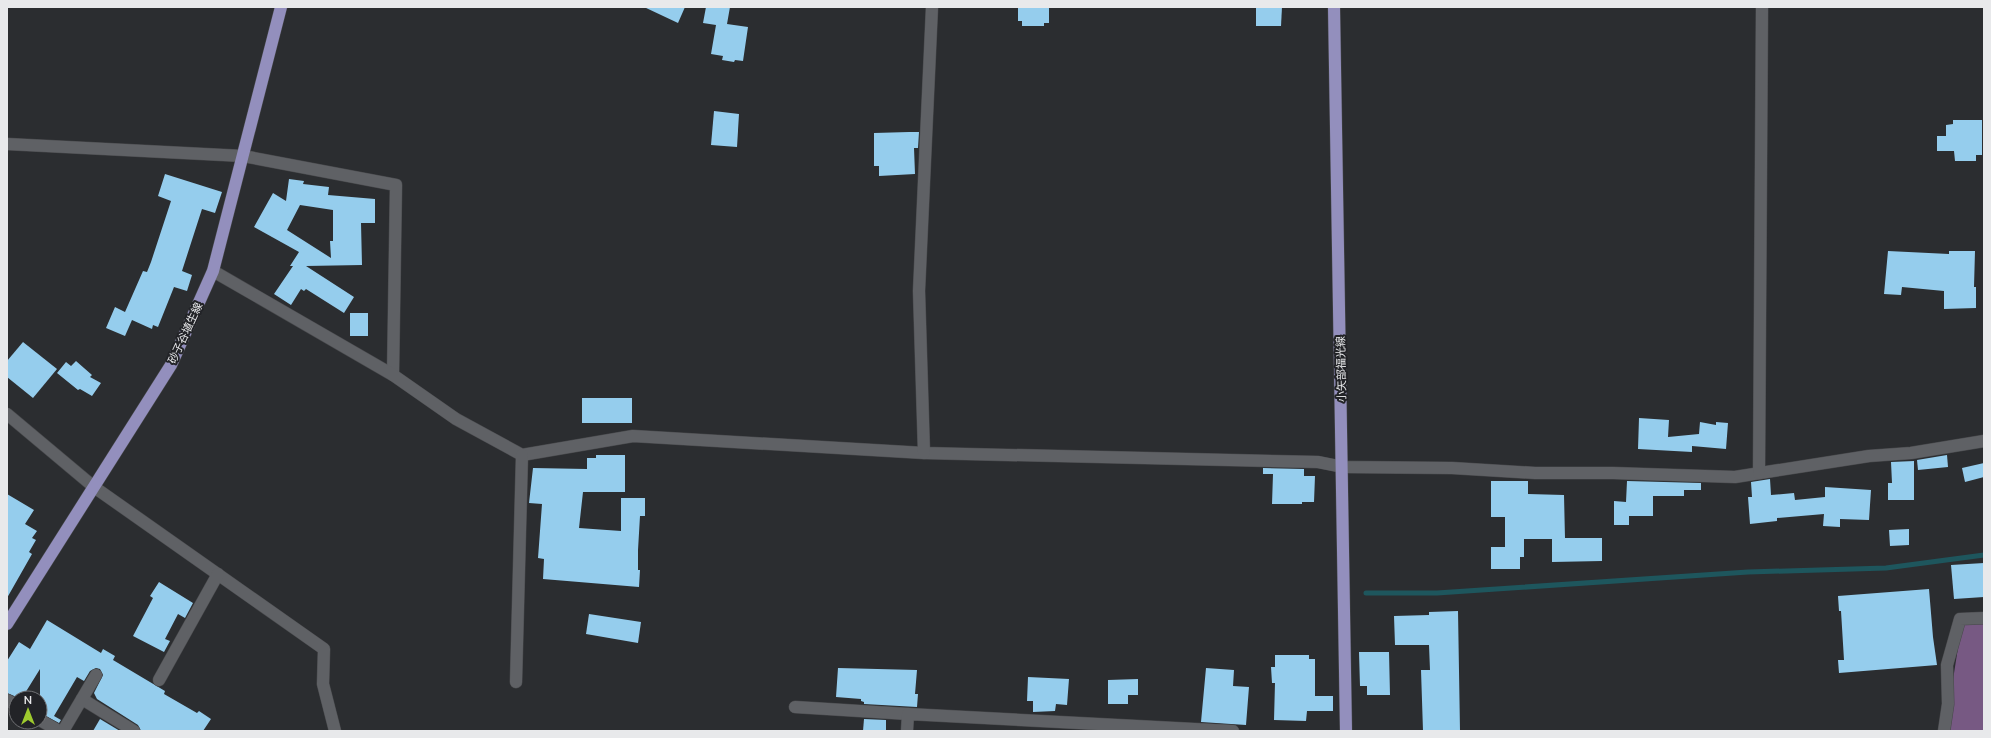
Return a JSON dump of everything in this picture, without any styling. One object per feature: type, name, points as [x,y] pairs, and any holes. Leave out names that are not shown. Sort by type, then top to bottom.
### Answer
[{"type":"main road","name":"砂子谷埴生線","points":[[7,624],[171,365],[213,271],[281,7]]},
{"type":"main road","name":"小矢部福光線","points":[[1334,7],[1343,467],[1346,731]]},
{"type":"street","points":[[924,453],[919,291],[932,7]]},
{"type":"street","points":[[1759,472],[1762,7]]},
{"type":"street","points":[[7,144],[243,156],[396,185],[393,375]]},
{"type":"street","points":[[213,271],[393,375],[456,418],[522,455],[633,436],[924,453],[1318,462],[1343,467],[1452,468],[1535,472],[1613,472],[1735,477],[1759,472],[1870,456],[1911,453],[1984,441]]},
{"type":"street","points":[[7,414],[94,487],[324,650],[323,684],[335,731]]},
{"type":"street","points":[[516,682],[522,455]]},
{"type":"street","points":[[159,680],[218,574]]},
{"type":"street","points":[[1944,731],[1948,704],[1948,665],[1960,619],[1984,618]]},
{"type":"street","points":[[63,731],[96,675]]},
{"type":"street","points":[[82,699],[134,731]]},
{"type":"street","points":[[795,707],[1233,731]]},
{"type":"street","points":[[907,731],[908,714]]},
{"type":"street","points":[[48,725],[59,731]]},
{"type":"shaded area","points":[[1984,620],[1984,731],[1945,731],[1962,622]]},
{"type":"building","points":[[644,7],[685,7],[678,23]]},
{"type":"building","points":[[706,7],[730,7],[727,24],[748,27],[743,61],[735,60],[734,62],[722,60],[723,56],[711,54],[716,25],[703,23]]},
{"type":"building","points":[[1018,7],[1049,7],[1049,23],[1044,23],[1044,26],[1022,26],[1022,21],[1018,21]]},
{"type":"building","points":[[1256,7],[1282,7],[1281,26],[1256,26]]},
{"type":"building","points":[[714,111],[739,114],[737,147],[711,145]]},
{"type":"building","points":[[1953,120],[1982,120],[1982,155],[1976,155],[1976,161],[1955,161],[1954,151],[1937,151],[1937,136],[1946,136],[1946,125],[1953,124]]},
{"type":"building","points":[[919,132],[918,148],[914,148],[915,174],[879,176],[879,166],[874,166],[874,133]]},
{"type":"building","points":[[165,174],[222,192],[215,213],[202,209],[182,271],[192,275],[187,291],[174,287],[158,327],[153,325],[152,329],[132,320],[125,336],[106,328],[115,307],[125,312],[143,271],[147,272],[151,262],[171,201],[158,196]]},
{"type":"building","points":[[289,179],[304,181],[303,184],[329,187],[328,195],[375,199],[375,223],[361,223],[362,265],[306,266],[354,297],[344,313],[306,289],[304,291],[301,289],[291,305],[274,294],[293,266],[290,266],[299,252],[254,227],[273,193],[286,201]],"holes":[[[300,205],[333,210],[333,241],[330,241],[331,258],[287,230]]]},
{"type":"building","points":[[1888,251],[1949,254],[1949,251],[1975,251],[1974,287],[1976,287],[1976,308],[1944,309],[1944,291],[1902,287],[1901,295],[1884,294]]},
{"type":"building","points":[[350,313],[368,313],[368,336],[350,336]]},
{"type":"building","points":[[23,342],[57,369],[33,398],[7,377],[7,361]]},
{"type":"building","points":[[76,361],[92,375],[90,377],[101,383],[92,396],[80,389],[78,390],[57,373],[66,362],[71,366]]},
{"type":"building","points":[[582,398],[632,398],[632,423],[582,423]]},
{"type":"building","points":[[1639,418],[1669,420],[1668,437],[1699,434],[1700,422],[1716,425],[1716,422],[1728,423],[1726,449],[1692,446],[1692,452],[1638,449]]},
{"type":"building","points":[[596,455],[625,455],[625,492],[583,492],[579,528],[621,531],[621,498],[645,498],[645,516],[640,516],[638,550],[638,570],[640,570],[639,587],[543,579],[544,559],[538,558],[542,504],[529,503],[533,468],[587,469],[587,458],[596,458]]},
{"type":"building","points":[[1947,455],[1948,467],[1918,470],[1917,460]]},
{"type":"building","points":[[1914,461],[1914,500],[1888,500],[1888,483],[1892,483],[1891,462]]},
{"type":"building","points":[[1984,463],[1984,477],[1965,482],[1962,468]]},
{"type":"building","points":[[1263,468],[1304,469],[1304,476],[1315,476],[1314,502],[1302,502],[1302,504],[1272,504],[1273,474],[1263,474]]},
{"type":"building","points":[[1770,479],[1771,495],[1794,493],[1795,500],[1825,497],[1825,487],[1871,490],[1869,520],[1840,519],[1840,527],[1823,526],[1824,514],[1777,518],[1777,521],[1750,524],[1748,497],[1752,497],[1751,482]]},
{"type":"building","points":[[1491,481],[1528,481],[1528,494],[1564,495],[1565,538],[1602,538],[1602,561],[1552,562],[1552,539],[1524,539],[1524,557],[1520,557],[1520,569],[1491,569],[1491,547],[1505,547],[1505,517],[1491,517]]},
{"type":"building","points":[[1627,481],[1701,483],[1701,490],[1684,490],[1684,496],[1653,496],[1653,516],[1629,516],[1629,525],[1614,525],[1614,501],[1626,502]]},
{"type":"building","points":[[7,494],[34,510],[25,524],[37,531],[32,538],[36,540],[29,552],[32,554],[7,598]]},
{"type":"building","points":[[1909,529],[1909,545],[1890,546],[1889,530]]},
{"type":"building","points":[[1984,563],[1984,597],[1954,599],[1951,565]]},
{"type":"building","points":[[159,582],[193,603],[185,618],[178,614],[165,639],[170,641],[164,652],[133,636],[153,598],[150,596]]},
{"type":"building","points":[[1929,589],[1937,665],[1839,673],[1838,660],[1844,660],[1841,611],[1839,611],[1838,596]]},
{"type":"building","points":[[1458,611],[1460,731],[1423,731],[1421,670],[1430,670],[1429,645],[1395,645],[1394,616],[1429,615],[1429,612]]},
{"type":"building","points":[[589,614],[641,622],[638,643],[586,634]]},
{"type":"building","points":[[47,620],[101,653],[103,649],[115,656],[113,660],[165,691],[164,694],[197,713],[199,711],[211,719],[203,731],[141,731],[138,725],[97,699],[94,693],[103,675],[100,669],[96,668],[90,671],[84,681],[77,677],[54,716],[61,720],[59,723],[48,717],[48,690],[40,690],[40,669],[27,690],[8,690],[7,693],[7,661],[19,642],[30,649]]},
{"type":"building","points":[[1359,652],[1389,652],[1390,695],[1367,695],[1367,686],[1360,686]]},
{"type":"building","points":[[1275,655],[1309,655],[1309,659],[1315,659],[1315,696],[1333,696],[1333,711],[1307,711],[1306,721],[1274,720],[1275,683],[1272,683],[1271,667],[1275,667]]},
{"type":"building","points":[[838,668],[917,670],[915,694],[918,694],[917,707],[864,704],[861,699],[836,697]]},
{"type":"building","points":[[1206,668],[1234,670],[1233,686],[1249,687],[1246,725],[1201,722]]},
{"type":"building","points":[[1028,677],[1069,679],[1067,705],[1056,704],[1055,711],[1033,712],[1033,701],[1027,701]]},
{"type":"building","points":[[1138,679],[1138,695],[1128,695],[1128,704],[1108,704],[1108,680]]},
{"type":"building","points":[[100,719],[120,731],[93,731]]},
{"type":"building","points":[[864,719],[886,720],[886,731],[863,731]]},
{"type":"waterway","points":[[1366,593],[1437,593],[1748,572],[1886,568],[1984,555]]}]
